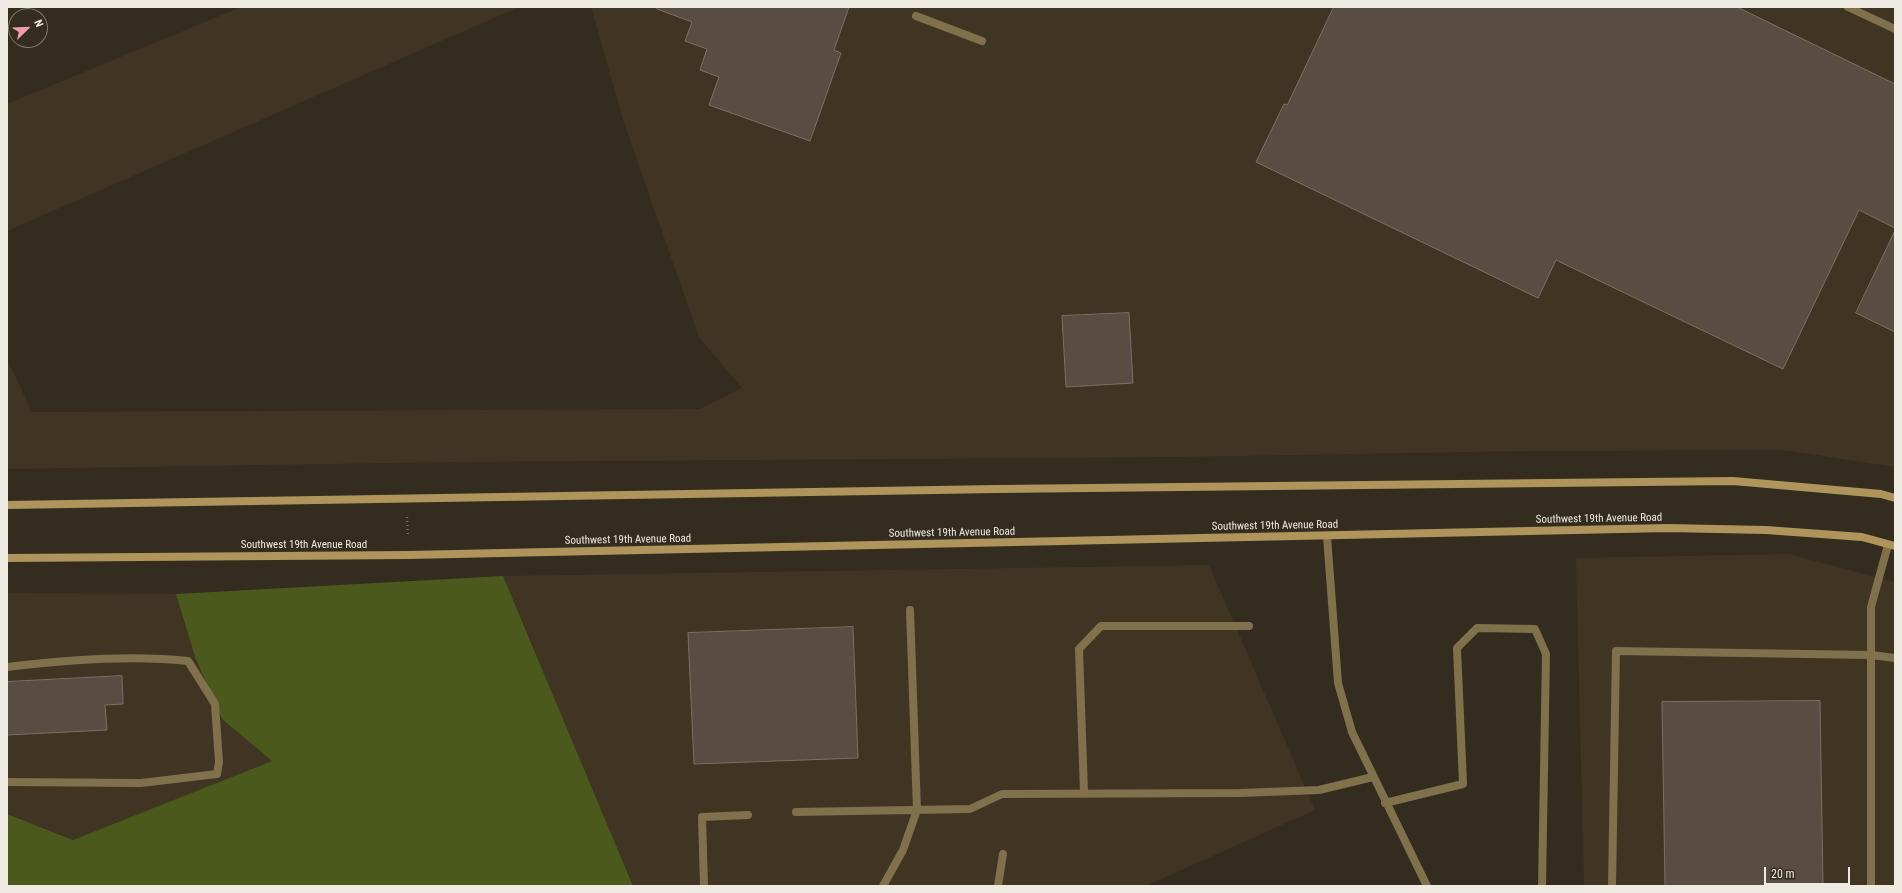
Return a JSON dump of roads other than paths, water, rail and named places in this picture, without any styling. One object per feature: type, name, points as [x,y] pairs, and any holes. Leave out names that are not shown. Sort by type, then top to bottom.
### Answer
[{"type":"main road","points":[[7,505],[406,498],[1733,481],[1880,494],[1895,498]]},
{"type":"main road","name":"Southwest 19th Avenue Road","points":[[7,558],[408,555],[1668,528],[1766,530],[1862,537],[1891,546]]},
{"type":"lane","points":[[1848,7],[1895,29]]},
{"type":"lane","points":[[916,16],[982,41]]},
{"type":"lane","points":[[1327,536],[1338,683],[1352,732],[1385,803],[1427,886]]},
{"type":"lane","points":[[1871,886],[1871,607],[1891,546]]},
{"type":"lane","points":[[884,886],[903,850],[917,810],[910,610]]},
{"type":"lane","points":[[1084,793],[1079,649],[1101,626],[1249,626]]},
{"type":"lane","points":[[1385,803],[1464,784],[1457,648],[1476,628],[1535,628],[1546,654],[1542,886]]},
{"type":"lane","points":[[1612,886],[1616,651],[1871,655],[1895,658]]},
{"type":"lane","points":[[7,667],[32,664],[154,658],[188,662],[216,704],[219,762],[217,774],[140,783],[7,782]]},
{"type":"lane","points":[[796,812],[970,809],[1002,794],[1240,793],[1320,790],[1373,778]]},
{"type":"lane","points":[[704,886],[702,816],[748,815]]},
{"type":"lane","points":[[998,886],[1003,854]]}]
